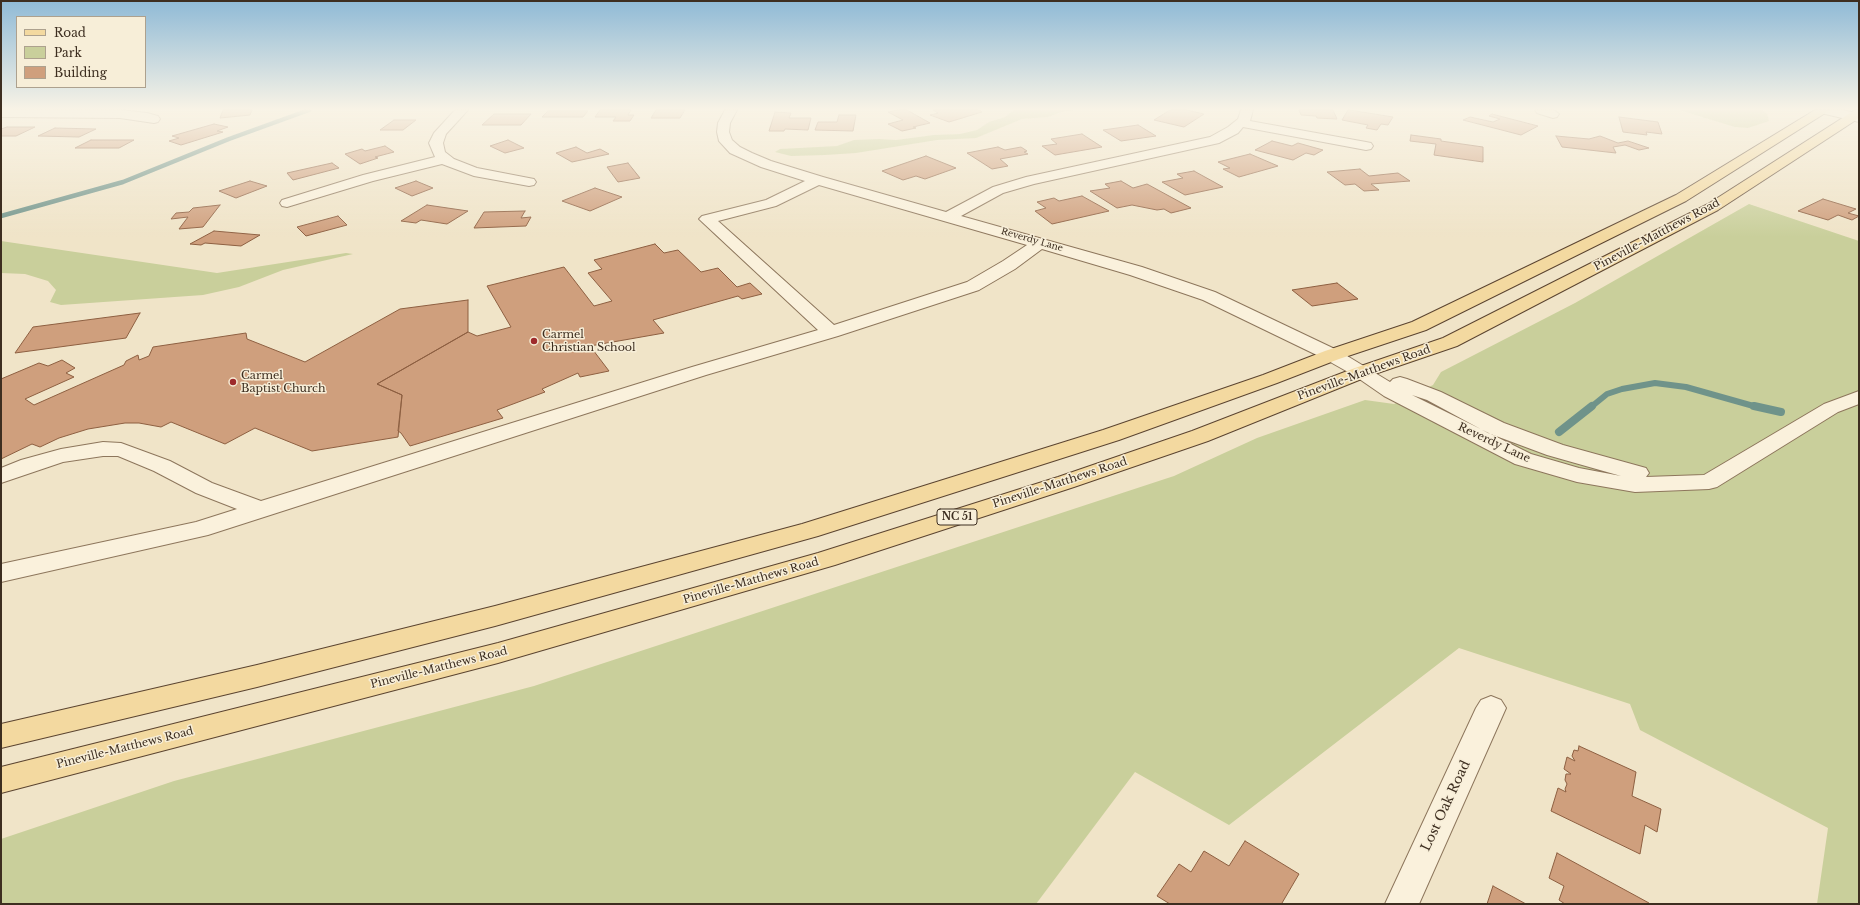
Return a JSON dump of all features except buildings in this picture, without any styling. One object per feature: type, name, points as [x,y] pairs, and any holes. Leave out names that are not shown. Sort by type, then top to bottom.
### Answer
[{"type":"main road","name":"Pineville-Matthews Road","points":[[1,736],[257,676],[487,618],[809,530],[1111,435],[1270,379],[1332,355],[1419,326],[1681,198],[1769,152]]},
{"type":"main road","name":"Pineville-Matthews Road","points":[[1,780],[498,654],[826,559],[1066,482],[1200,436],[1362,372],[1450,342],[1705,211],[1789,152]]},
{"type":"street","points":[[439,152],[444,159],[456,166],[474,172],[529,182]]},
{"type":"street","name":"Reverdy Lane","points":[[740,152],[766,164],[818,180],[949,216],[1136,271],[1209,296],[1332,355],[1362,372],[1390,392],[1524,459],[1577,475],[1635,486],[1710,482],[1831,408],[1859,397]]},
{"type":"street","points":[[949,216],[998,190],[1031,180],[1163,152]]},
{"type":"street","points":[[287,203],[368,178],[444,159]]},
{"type":"street","points":[[818,180],[771,203],[707,219],[831,332]]},
{"type":"street","points":[[1,573],[199,529],[699,371],[831,332],[973,286],[1009,265],[1040,243]]},
{"type":"street","points":[[1,476],[29,465],[62,456],[103,449],[121,450],[162,466],[204,488],[260,509]]},
{"type":"street","name":"Lost Oak Road","points":[[1402,904],[1491,708]]},
{"type":"green space","points":[[776,152],[861,152],[825,155],[791,156]]},
{"type":"green space","points":[[1749,204],[1859,241],[1859,904],[1817,904],[1828,828],[1640,730],[1630,704],[1459,648],[1229,825],[1135,772],[1036,904],[1,904],[1,839],[174,781],[534,686],[1174,476],[1257,438],[1365,400],[1394,404],[1433,385],[1441,372],[1575,303]]},
{"type":"green space","points":[[1,241],[217,273],[346,253],[353,254],[283,270],[239,287],[203,295],[61,305],[50,302],[56,290],[48,281],[25,274],[1,273]]},
{"type":"waterway","points":[[1,216],[123,182],[196,152]]},
{"type":"waterway","points":[[1591,407],[1607,394],[1622,389],[1655,383],[1686,387],[1757,407]]},
{"type":"waterway","points":[[1559,432],[1592,406]]},
{"type":"waterway","points":[[1754,406],[1781,412]]},
{"type":"place","name":"Carmel Christian School","points":[[534,341]]},
{"type":"place","name":"Carmel Baptist Church","points":[[233,382]]}]
